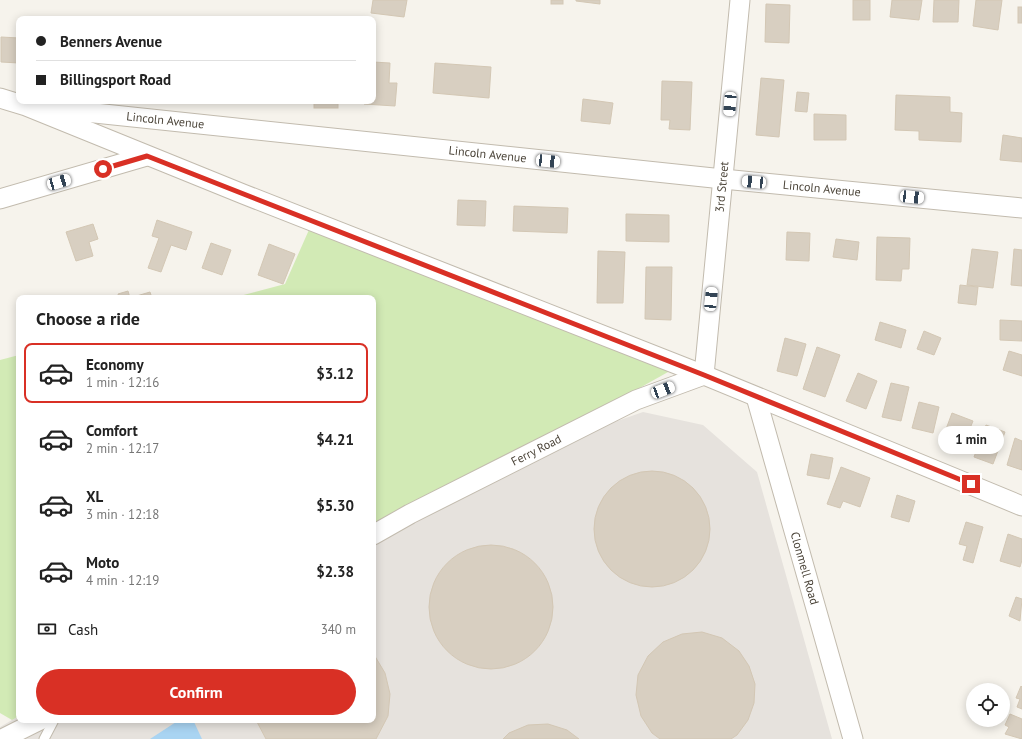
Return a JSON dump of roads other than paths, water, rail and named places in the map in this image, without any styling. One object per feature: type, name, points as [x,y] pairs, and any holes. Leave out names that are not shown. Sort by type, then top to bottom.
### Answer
[{"type":"street","name":"3rd Street","points":[[704,375],[740,0]]},
{"type":"street","points":[[0,98],[16,103]]},
{"type":"street","points":[[20,104],[147,156],[704,375],[756,398],[933,468],[1022,506]]},
{"type":"street","name":"Lincoln Avenue","points":[[26,106],[722,179],[1022,208]]},
{"type":"street","points":[[0,199],[147,156]]},
{"type":"street","name":"Ferry Road","points":[[376,533],[410,514],[636,400],[704,375]]},
{"type":"street","name":"Clonmell Road","points":[[756,398],[853,739]]},
{"type":"street","points":[[6,733],[32,723]]},
{"type":"lane","points":[[44,739],[52,723]]},
{"type":"water","points":[[174,723],[194,723],[202,739],[150,739]]}]
